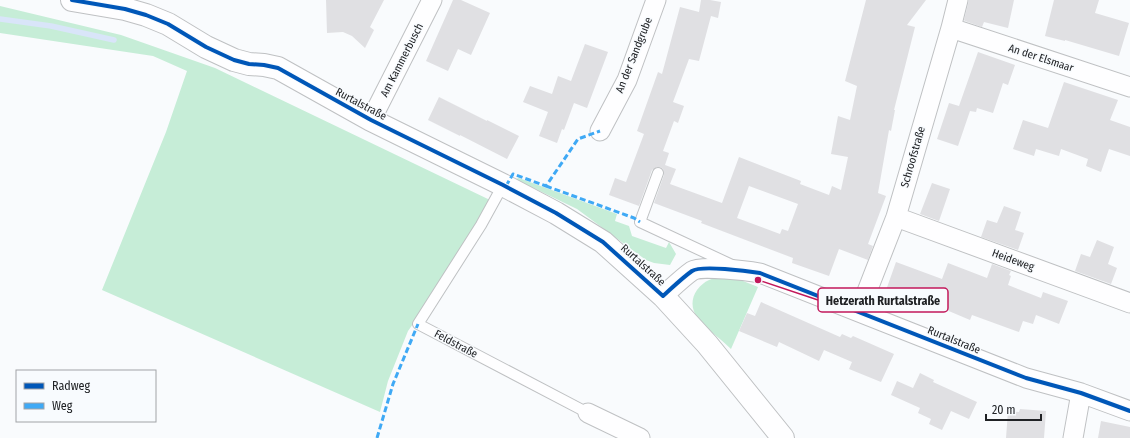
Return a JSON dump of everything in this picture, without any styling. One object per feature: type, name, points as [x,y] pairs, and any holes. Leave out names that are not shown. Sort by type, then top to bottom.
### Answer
[{"type":"street","name":"Rurtalstraße","points":[[72,0],[125,9],[146,15],[168,24],[206,47],[234,60],[249,64],[278,68],[371,120],[504,185],[556,213],[603,242],[663,296],[707,344],[784,438]]},
{"type":"street","name":"Am Kammerbusch","points":[[371,120],[432,0]]},
{"type":"street","name":"An der Sandgrube","points":[[600,131],[627,80],[656,0]]},
{"type":"street","name":"Schroofstraße","points":[[859,312],[896,217],[958,0]]},
{"type":"street","name":"An der Elsmaar","points":[[951,28],[1130,87]]},
{"type":"street","name":"Heideweg","points":[[896,217],[1130,303]]},
{"type":"street","name":"Rurtalstraße","points":[[663,296],[693,270],[745,270],[760,273],[1026,378],[1081,393],[1130,411]]},
{"type":"street","points":[[1073,438],[1081,393]]},
{"type":"street","name":"Feldstraße","points":[[588,413],[640,438]]},
{"type":"lane","points":[[658,173],[640,222],[745,270]]},
{"type":"lane","name":"Feldstraße","points":[[504,185],[481,225],[418,324],[588,413]]},
{"type":"green space","points":[[0,6],[121,35],[215,68],[490,200],[460,258],[408,331],[388,381],[380,412],[102,290],[166,132],[187,71],[153,56],[0,33]]},
{"type":"green space","points":[[519,178],[617,214],[615,221],[629,226],[632,236],[666,248],[669,242],[676,254],[670,265],[654,263],[646,260],[577,209],[515,179]]},
{"type":"green space","points":[[733,277],[758,287],[731,349],[700,321],[695,314],[693,307],[694,296],[703,284],[708,280]]},
{"type":"building","points":[[326,0],[384,0],[370,27],[374,30],[365,48],[352,36],[343,32],[327,33]]},
{"type":"building","points":[[453,0],[461,0],[490,13],[471,55],[458,49],[448,71],[426,61]]},
{"type":"building","points":[[701,0],[721,2],[718,18],[711,16],[699,61],[689,59],[673,102],[684,106],[678,123],[674,121],[663,151],[669,153],[665,165],[676,169],[670,184],[722,203],[739,157],[801,181],[800,184],[829,195],[832,186],[841,190],[848,157],[831,154],[838,116],[850,120],[857,86],[845,81],[866,0],[926,0],[907,25],[915,27],[894,110],[891,131],[889,130],[878,193],[886,196],[868,244],[873,246],[868,260],[839,249],[829,276],[792,263],[793,258],[701,223],[702,221],[654,203],[664,175],[663,169],[660,167],[652,170],[639,206],[609,195],[615,178],[626,182],[644,134],[637,131],[658,72],[662,74],[680,7],[699,12]],"holes":[[[749,186],[798,204],[788,231],[782,229],[780,234],[737,218]]]},
{"type":"building","points":[[969,0],[1014,0],[1008,28],[984,22],[982,27],[965,21]]},
{"type":"building","points":[[1054,0],[1099,0],[1095,13],[1129,23],[1119,56],[1065,40],[1045,36]]},
{"type":"building","points":[[585,44],[608,52],[587,108],[574,103],[564,130],[562,129],[557,143],[539,136],[548,112],[523,102],[530,86],[552,94],[558,76],[571,81]]},
{"type":"building","points":[[978,52],[1015,65],[1008,85],[1003,83],[993,113],[977,108],[976,112],[970,111],[958,146],[937,139],[949,103],[959,106]]},
{"type":"building","points":[[1064,82],[1118,100],[1110,120],[1130,127],[1130,156],[1109,149],[1101,172],[1086,166],[1088,159],[1061,149],[1059,156],[1036,149],[1034,156],[1013,149],[1023,120],[1048,128]]},
{"type":"building","points":[[439,97],[519,136],[507,159],[428,120]]},
{"type":"building","points":[[932,183],[950,189],[939,221],[920,214]]},
{"type":"building","points":[[1004,206],[1021,212],[1015,230],[1024,233],[1018,250],[981,237],[987,220],[997,223]]},
{"type":"building","points":[[1097,240],[1114,247],[1108,264],[1117,268],[1111,284],[1075,271],[1081,254],[1090,257]]},
{"type":"building","points":[[896,262],[942,279],[948,263],[987,278],[992,264],[1011,271],[1008,285],[1041,298],[1043,292],[1068,301],[1059,324],[1036,315],[1033,324],[1023,321],[1019,332],[972,315],[970,320],[944,309],[945,308],[912,297],[910,302],[885,293]]},
{"type":"building","points":[[761,302],[840,337],[842,334],[851,338],[853,336],[894,354],[881,382],[849,369],[852,362],[824,350],[819,361],[779,342],[777,347],[739,331],[747,313],[755,316]]},
{"type":"building","points":[[920,373],[934,380],[933,382],[977,402],[969,419],[951,411],[942,430],[929,424],[931,419],[918,413],[920,408],[891,395],[897,381],[913,388]]},
{"type":"building","points":[[1020,409],[1046,411],[1044,438],[1006,438],[1008,411],[1019,412]]},
{"type":"building","points":[[1101,421],[1130,427],[1130,438],[1098,438]]},
{"type":"waterway","points":[[0,19],[51,26],[114,40]]},
{"type":"marked path","points":[[506,186],[513,174],[546,186],[578,139],[600,131]]},
{"type":"marked path","points":[[546,186],[634,218],[640,222]]},
{"type":"marked path","points":[[377,438],[393,384],[418,324]]},
{"type":"cycle path","points":[[72,0],[125,9],[146,15],[168,24],[206,47],[234,60],[249,64],[278,68],[371,120],[503,185],[556,213],[603,242],[663,296],[688,274],[697,269],[725,269],[760,273],[1026,378],[1081,393],[1130,411]]},
{"type":"place","name":"Hetzerath Rurtalstraße","points":[[758,280]]}]
